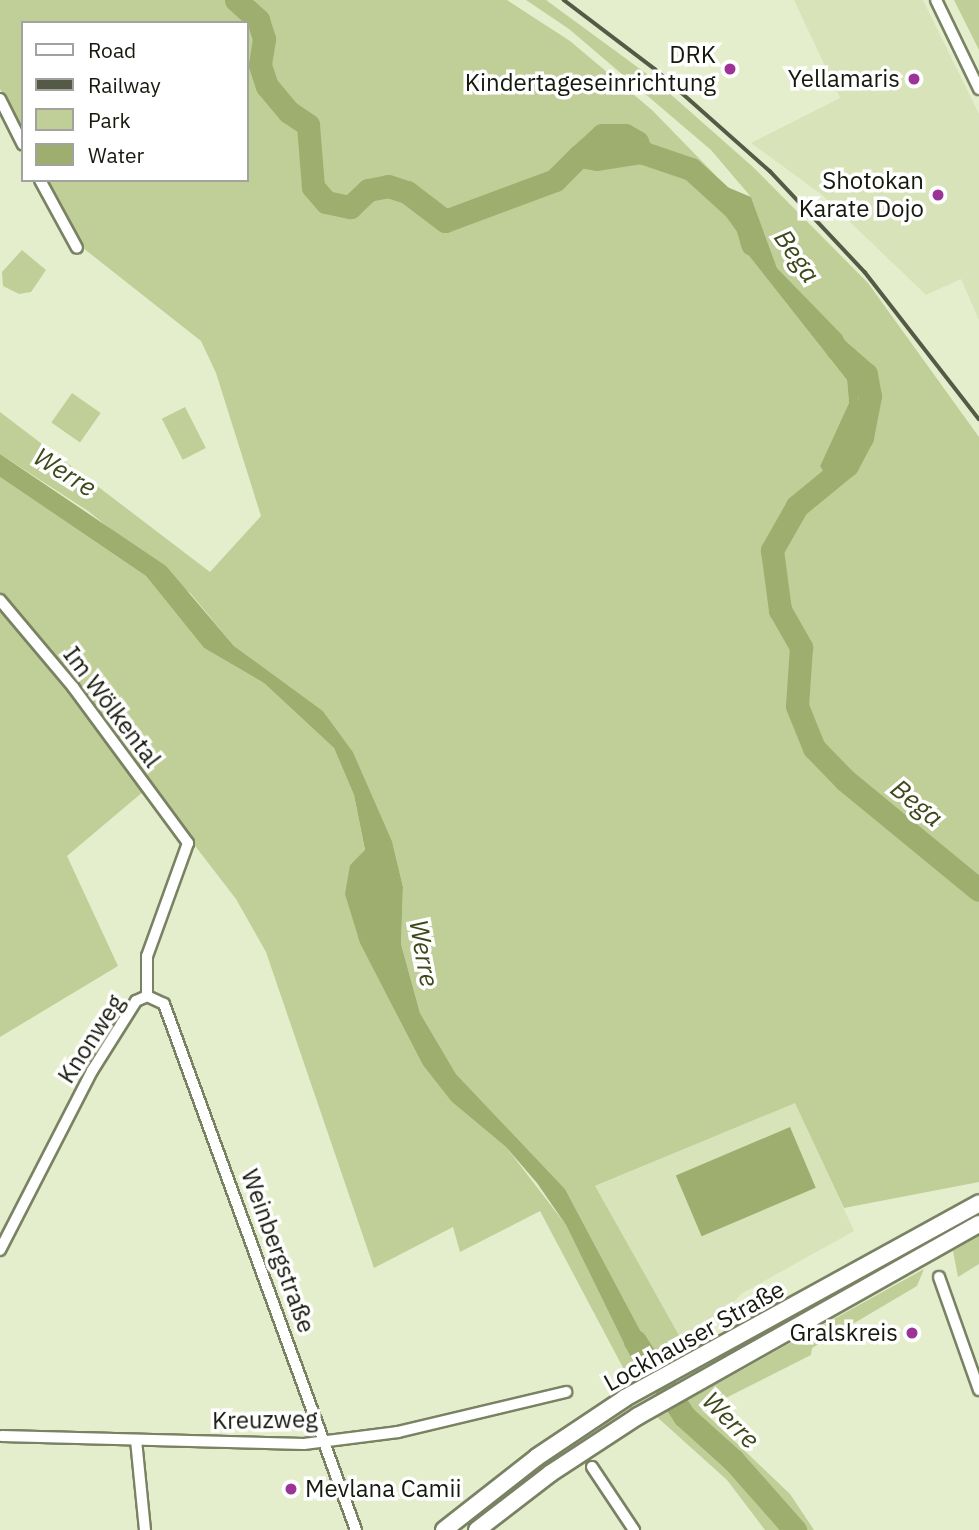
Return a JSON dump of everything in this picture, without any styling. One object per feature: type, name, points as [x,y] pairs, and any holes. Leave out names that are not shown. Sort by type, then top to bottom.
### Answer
[{"type":"main road","name":"Lockhauser Straße","points":[[444,1530],[537,1457],[625,1398],[979,1203]]},
{"type":"main road","name":"Lockhauser Straße","points":[[477,1530],[551,1473],[638,1416],[716,1369],[979,1224]]},
{"type":"street","points":[[936,0],[978,84]]},
{"type":"street","points":[[0,99],[21,141]]},
{"type":"street","points":[[41,182],[77,248]]},
{"type":"street","name":"Im Wölkental","points":[[0,600],[73,687],[188,843]]},
{"type":"street","name":"Knonweg","points":[[0,1250],[92,1071],[136,1001],[147,996],[147,957],[188,843]]},
{"type":"street","name":"Weinbergstraße","points":[[147,996],[164,1004],[356,1530]]},
{"type":"street","points":[[939,1277],[975,1364],[979,1390]]},
{"type":"street","name":"Kreuzweg","points":[[2,1436],[304,1444],[410,1429],[566,1392]]},
{"type":"street","points":[[136,1440],[145,1530]]},
{"type":"street","points":[[592,1467],[634,1530]]},
{"type":"shaded area","points":[[794,0],[923,0],[979,114],[979,320],[961,279],[926,295],[822,195],[751,143],[840,98]]},
{"type":"shaded area","points":[[795,1102],[854,1231],[741,1294],[706,1334],[685,1346],[594,1187]]},
{"type":"green space","points":[[0,0],[507,0],[570,41],[652,110],[727,187],[737,206],[746,252],[847,380],[849,403],[820,466],[827,478],[857,432],[862,396],[860,370],[842,336],[777,268],[751,197],[711,150],[569,29],[526,0],[546,0],[651,77],[753,167],[868,283],[979,437],[979,1182],[844,1208],[795,1103],[595,1186],[685,1346],[657,1362],[565,1189],[456,1074],[420,1013],[401,944],[403,887],[392,841],[353,752],[323,711],[234,646],[191,594],[88,511],[0,454],[0,412],[210,572],[261,516],[216,373],[201,341],[78,244],[47,182],[248,182],[248,21],[21,21],[21,130],[0,89]]},
{"type":"green space","points":[[954,0],[979,0],[979,50]]},
{"type":"green space","points":[[22,250],[46,270],[31,292],[19,294],[3,286],[2,272]]},
{"type":"green space","points":[[72,393],[101,413],[80,443],[51,422]]},
{"type":"green space","points":[[185,407],[206,448],[183,460],[162,419]]},
{"type":"green space","points":[[0,477],[146,576],[204,648],[264,683],[334,748],[354,795],[365,851],[350,865],[452,1102],[506,1147],[566,1225],[638,1372],[628,1377],[540,1211],[460,1252],[453,1227],[374,1268],[266,952],[236,899],[152,790],[79,685],[0,593]]},
{"type":"green space","points":[[0,609],[74,697],[144,791],[67,856],[118,966],[0,1037]]},
{"type":"green space","points":[[979,1236],[979,1264],[958,1277],[953,1251]]},
{"type":"green space","points":[[924,1269],[917,1286],[812,1348],[811,1355],[702,1410],[790,1494],[814,1530],[765,1530],[727,1480],[657,1417]]},
{"type":"water","points":[[727,187],[751,197],[777,268],[842,335],[860,370],[857,432],[827,478],[820,466],[849,403],[847,380],[746,252],[737,206]]},
{"type":"water","points":[[0,454],[166,566],[234,646],[323,711],[353,752],[392,841],[403,887],[401,944],[420,1013],[456,1074],[565,1189],[657,1362],[638,1372],[566,1225],[537,1183],[506,1147],[452,1102],[423,1065],[360,943],[345,894],[350,865],[365,850],[354,795],[334,748],[264,683],[204,648],[146,576],[0,477]]},
{"type":"water","points":[[790,1127],[816,1188],[702,1236],[676,1175]]},
{"type":"waterway","name":"Bega","points":[[236,0],[258,20],[264,39],[260,65],[267,86],[289,112],[308,125],[313,187],[326,202],[350,207],[368,190],[388,186],[407,192],[445,221],[555,180],[579,156],[597,159],[641,152],[691,169],[734,208],[747,226],[752,244]]},
{"type":"waterway","points":[[579,156],[602,135],[625,135],[637,142],[641,152]]},
{"type":"waterway","name":"Bega","points":[[837,349],[866,374],[870,396],[862,437],[847,465],[797,506],[772,550],[780,610],[801,647],[797,706],[814,748],[845,780],[979,890]]},
{"type":"waterway","name":"Werre","points":[[635,1341],[684,1416],[733,1460],[795,1530]]},
{"type":"railway","points":[[564,0],[655,69],[770,171],[865,272],[979,419]]},
{"type":"place","name":"DRK Kindertageseinrichtung","points":[[730,69]]},
{"type":"place","name":"Yellamaris","points":[[914,79]]},
{"type":"place","name":"Shotokan Karate Dojo","points":[[938,195]]},
{"type":"place","name":"Gralskreis","points":[[912,1333]]},
{"type":"place","name":"Mevlana Camii","points":[[291,1489]]}]
